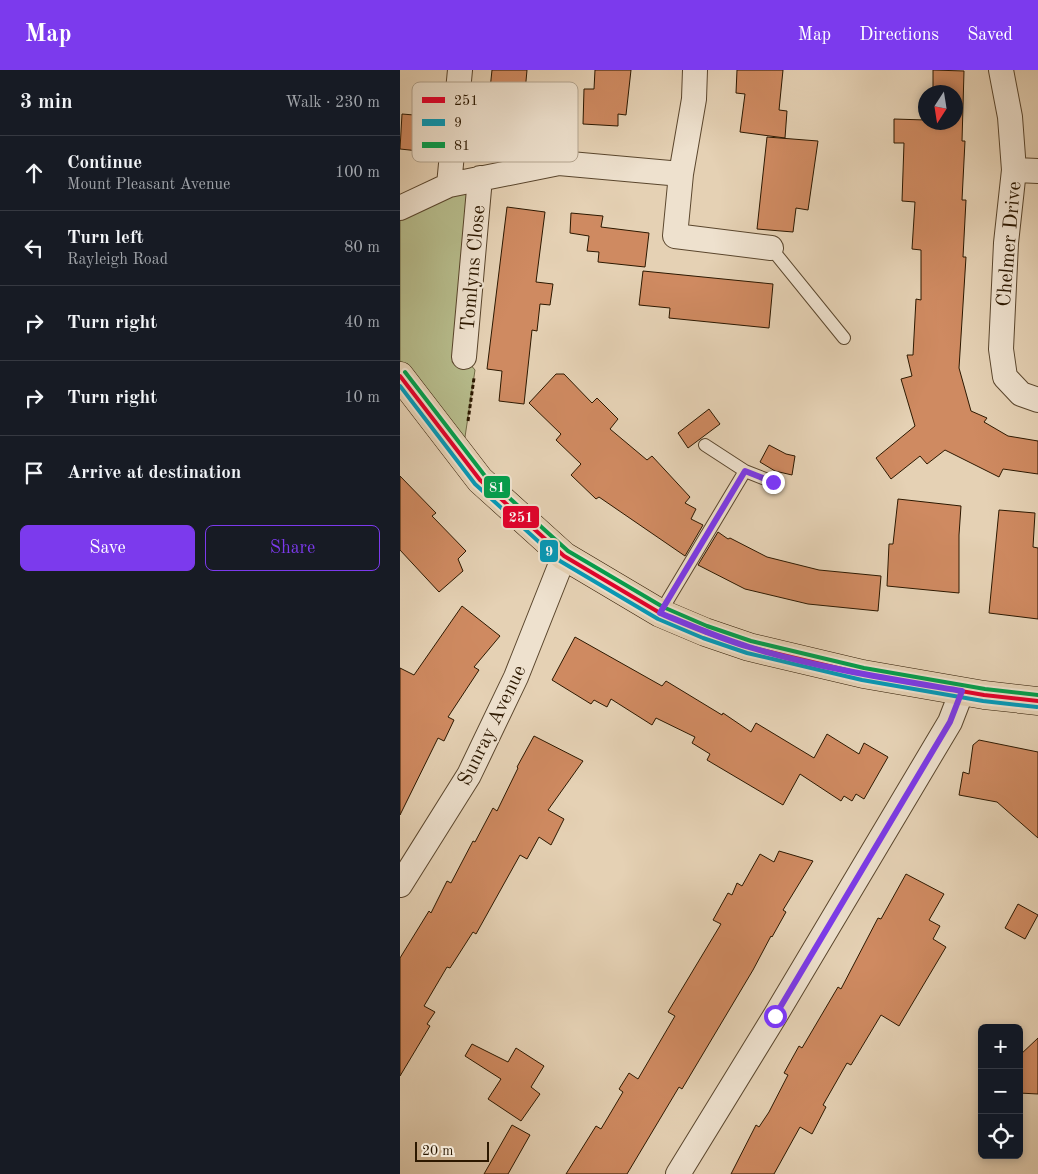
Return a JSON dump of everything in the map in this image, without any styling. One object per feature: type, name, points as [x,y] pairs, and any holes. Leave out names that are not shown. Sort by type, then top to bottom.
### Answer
[{"type":"main road","points":[[401,382],[480,480],[564,556],[660,613],[705,632],[749,647],[863,674],[962,691],[1038,701]]},
{"type":"street","points":[[695,70],[694,99],[681,174],[675,236],[771,248]]},
{"type":"street","name":"Chelmer Drive","points":[[1001,70],[1010,117],[1014,170],[1006,243],[1001,349],[1005,377],[1021,394],[1038,400]]},
{"type":"street","name":"Tomlyns Close","points":[[449,185],[451,162]]},
{"type":"street","name":"Tomlyns Close","points":[[400,208],[449,185],[559,163],[681,174]]},
{"type":"street","points":[[1014,170],[1038,171]]},
{"type":"street","name":"Tomlyns Close","points":[[464,357],[480,178]]},
{"type":"street","name":"Sunray Avenue","points":[[400,885],[469,775],[516,677],[564,556]]},
{"type":"street","points":[[678,1174],[775,1016],[950,722],[962,691]]},
{"type":"lane","points":[[771,248],[844,338]]},
{"type":"lane","points":[[705,445],[745,471],[773,482]]},
{"type":"lane","points":[[660,613],[745,471]]},
{"type":"path","points":[[462,457],[475,370],[464,357]]},
{"type":"green space","points":[[480,178],[464,357],[475,370],[462,457],[400,376],[400,208]]},
{"type":"building","points":[[492,70],[527,70],[526,82],[491,82]]},
{"type":"building","points":[[595,70],[631,70],[626,115],[618,114],[618,126],[583,124],[584,89],[594,89]]},
{"type":"building","points":[[737,70],[783,70],[779,110],[787,111],[785,138],[740,132],[745,94],[736,93]]},
{"type":"building","points":[[933,70],[964,71],[963,106],[963,85],[933,85]]},
{"type":"building","points":[[402,114],[412,115],[412,150],[400,149]]},
{"type":"building","points":[[894,119],[918,120],[918,130],[962,130],[962,141],[965,141],[962,200],[966,200],[963,257],[966,257],[959,368],[971,411],[987,418],[984,422],[1008,436],[1038,441],[1038,474],[1003,469],[999,477],[945,450],[927,464],[920,456],[891,479],[876,458],[915,426],[901,379],[912,376],[907,355],[913,355],[916,299],[921,300],[921,250],[912,249],[915,202],[902,201],[904,143],[894,143]]},
{"type":"building","points":[[767,137],[818,141],[808,210],[796,208],[793,232],[757,229]]},
{"type":"building","points":[[507,207],[545,212],[536,282],[553,284],[550,305],[540,304],[537,331],[532,330],[524,404],[499,401],[502,371],[487,369]]},
{"type":"building","points":[[571,213],[603,216],[601,227],[649,233],[645,267],[598,262],[599,252],[587,251],[589,236],[570,233]]},
{"type":"building","points":[[643,271],[773,284],[769,328],[669,318],[670,308],[639,305]]},
{"type":"building","points":[[556,374],[564,374],[592,403],[597,398],[618,419],[610,429],[647,460],[652,456],[690,497],[685,503],[696,509],[691,519],[703,525],[685,556],[599,497],[596,499],[571,475],[581,464],[556,440],[561,434],[529,403]]},
{"type":"building","points":[[709,409],[720,424],[688,448],[678,433]]},
{"type":"building","points":[[769,445],[786,454],[795,456],[792,475],[775,471],[760,462]]},
{"type":"building","points":[[400,476],[436,513],[432,516],[466,551],[458,559],[463,571],[439,592],[400,550]]},
{"type":"building","points":[[898,499],[961,506],[959,593],[887,586],[889,544],[893,544]]},
{"type":"building","points":[[999,510],[1035,513],[1033,547],[1038,548],[1038,619],[989,613]]},
{"type":"building","points":[[718,532],[728,539],[730,538],[767,557],[819,570],[881,576],[878,611],[808,604],[745,589],[698,565]]},
{"type":"building","points":[[462,606],[500,636],[474,667],[479,670],[448,717],[454,720],[444,741],[438,738],[400,815],[400,668],[414,675]]},
{"type":"building","points":[[575,637],[662,686],[666,681],[722,715],[723,713],[751,732],[756,723],[814,758],[827,734],[859,754],[864,743],[888,757],[864,799],[856,794],[852,801],[844,796],[841,801],[800,774],[783,805],[707,760],[710,754],[692,743],[695,737],[656,718],[652,725],[611,699],[607,707],[594,700],[591,704],[552,680]]},
{"type":"building","points":[[534,736],[583,761],[548,810],[564,819],[551,845],[539,837],[527,859],[520,855],[476,934],[473,932],[450,968],[447,967],[424,1006],[435,1012],[427,1024],[430,1026],[400,1076],[400,958],[429,911],[431,913],[447,881],[451,883],[493,808],[497,811],[517,767]]},
{"type":"building","points":[[979,740],[1038,752],[1038,838],[997,802],[959,795],[963,772],[969,774],[973,745]]},
{"type":"building","points":[[779,851],[813,861],[783,910],[786,912],[753,970],[682,1089],[679,1087],[627,1174],[566,1174],[596,1126],[601,1129],[623,1092],[619,1089],[629,1073],[638,1079],[675,1016],[668,1012],[721,924],[713,920],[728,893],[732,895],[737,883],[742,886],[760,854],[774,862]]},
{"type":"building","points":[[906,874],[944,894],[929,920],[940,926],[933,939],[946,947],[899,1026],[881,1015],[851,1065],[847,1063],[823,1105],[826,1107],[812,1134],[800,1127],[774,1174],[731,1174],[756,1125],[759,1127],[769,1112],[788,1075],[784,1073],[799,1046],[802,1048],[838,987],[841,989],[878,918],[881,919]]},
{"type":"building","points":[[1018,904],[1038,915],[1025,939],[1005,928]]},
{"type":"building","points":[[1038,1038],[1038,1094],[1023,1093],[1023,1052]]},
{"type":"building","points":[[472,1044],[508,1062],[516,1048],[544,1066],[531,1087],[540,1094],[521,1121],[488,1099],[501,1079],[465,1056]]},
{"type":"building","points":[[512,1125],[530,1135],[508,1174],[484,1174]]},
{"type":"transit line","name":"81","points":[[405,372],[485,476],[568,551],[663,607],[707,626],[751,641],[864,668],[985,689],[1038,695]]},
{"type":"transit line","name":"251","points":[[400,376],[480,480],[564,556],[660,613],[705,632],[749,647],[863,674],[984,695],[1038,701]]},
{"type":"transit line","name":"9","points":[[400,386],[475,484],[560,561],[658,619],[703,638],[747,653],[862,680],[983,701],[1037,707]]},
{"type":"route","points":[[773,482],[745,471],[660,613],[705,632],[749,647],[863,674],[962,691],[950,722],[775,1016]]}]
